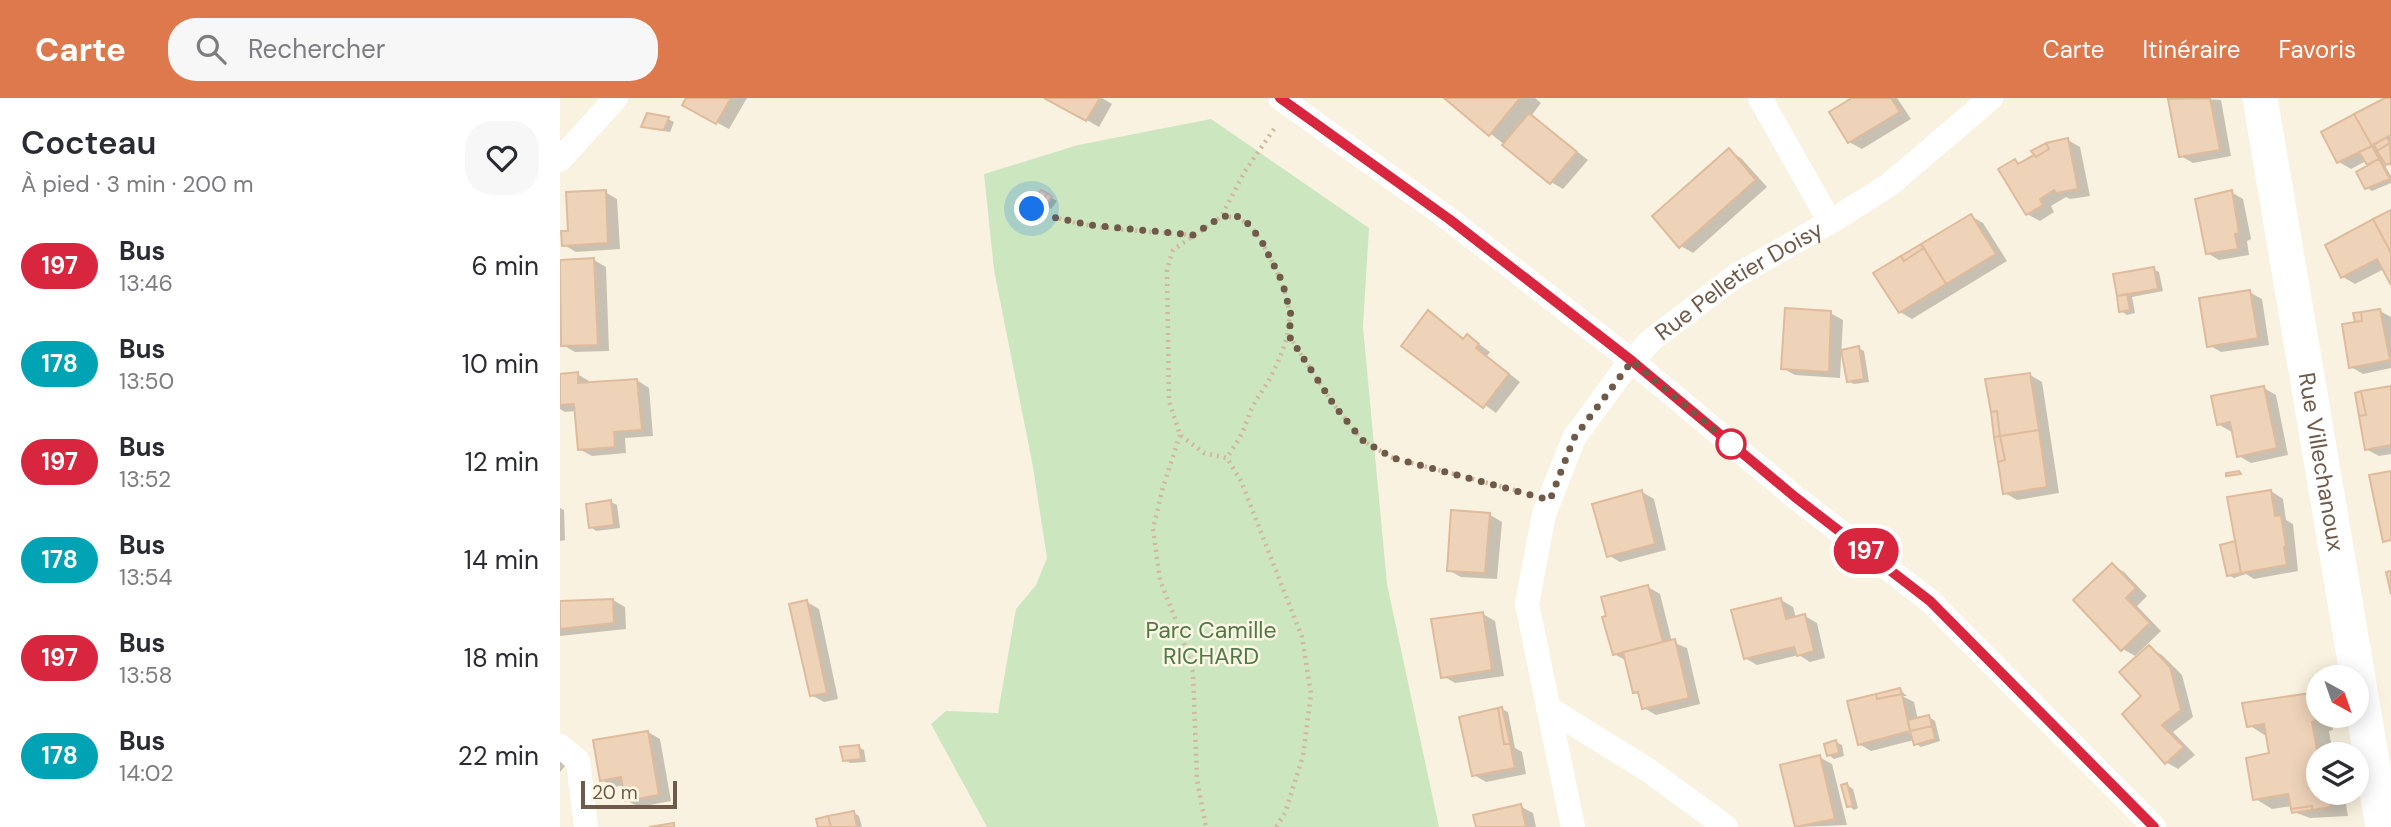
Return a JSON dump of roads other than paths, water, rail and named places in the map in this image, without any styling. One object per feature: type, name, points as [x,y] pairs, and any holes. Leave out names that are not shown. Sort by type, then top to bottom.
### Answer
[{"type":"street","points":[[560,160],[616,98]]},
{"type":"street","name":"Rue Pelletier Doisy","points":[[1573,827],[1527,604],[1544,514],[1574,438],[1650,341],[1737,275],[1830,222],[1760,98]]},
{"type":"street","points":[[1830,222],[1889,184],[1990,98]]},
{"type":"street","name":"Rue Villechanoux","points":[[2260,98],[2384,827]]},
{"type":"street","points":[[1286,102],[1449,219],[1632,361],[1795,497],[1930,601],[2154,827]]},
{"type":"street","points":[[1548,708],[1648,770],[1726,827]]},
{"type":"street","points":[[560,746],[578,761],[586,827]]},
{"type":"park label","name":"Parc Camille RICHARD","points":[[1211,643]]}]
